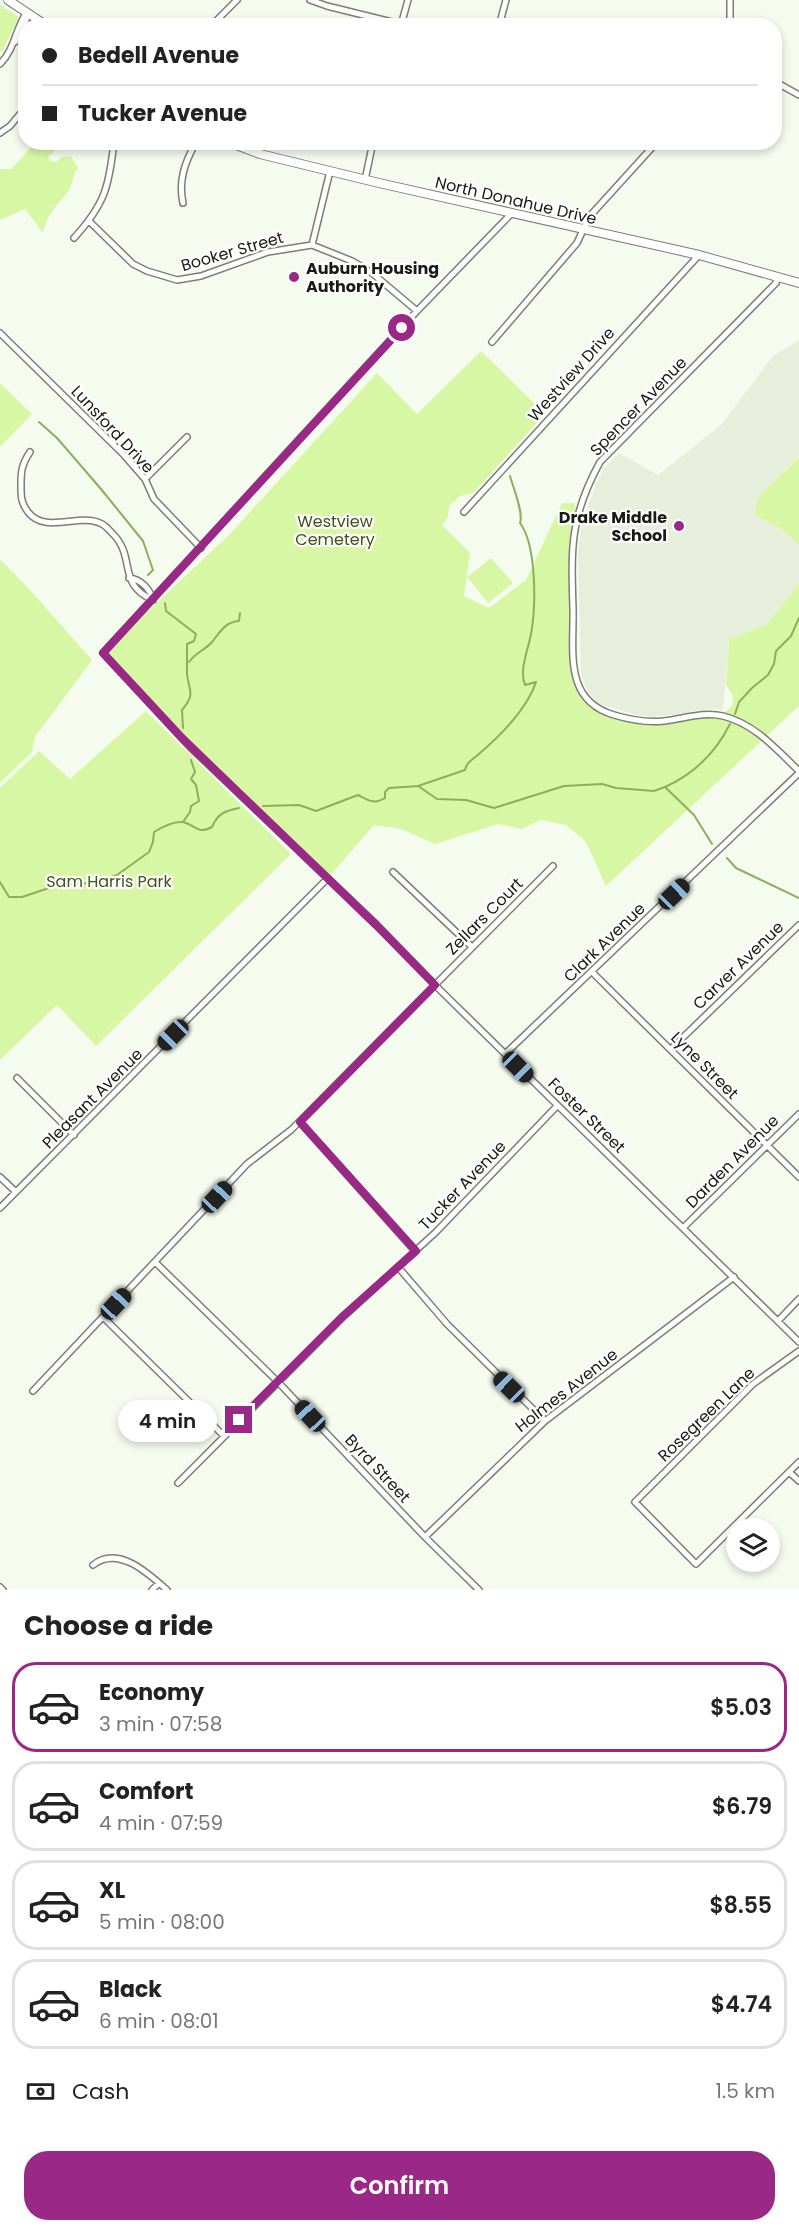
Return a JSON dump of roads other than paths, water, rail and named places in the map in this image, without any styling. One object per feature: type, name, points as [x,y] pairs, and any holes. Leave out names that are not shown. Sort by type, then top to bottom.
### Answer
[{"type":"street","points":[[8,0],[36,18]]},
{"type":"street","points":[[219,18],[237,0]]},
{"type":"street","points":[[310,0],[376,18]]},
{"type":"street","points":[[405,18],[408,0]]},
{"type":"street","points":[[501,18],[506,0]]},
{"type":"street","points":[[730,0],[730,18]]},
{"type":"street","points":[[24,18],[27,12]]},
{"type":"street","points":[[1,62],[15,42],[18,31]]},
{"type":"street","points":[[782,85],[799,95]]},
{"type":"street","points":[[0,133],[18,116]]},
{"type":"street","points":[[74,238],[90,222],[102,201],[110,177],[113,150]]},
{"type":"street","points":[[183,203],[180,187],[192,150]]},
{"type":"street","name":"North Donahue Drive","points":[[249,150],[365,180],[699,255],[799,283]]},
{"type":"street","points":[[365,180],[371,150]]},
{"type":"street","points":[[492,342],[578,243],[589,217],[650,150]]},
{"type":"street","points":[[330,171],[312,245],[352,261],[372,273],[417,311]]},
{"type":"street","points":[[30,452],[22,464],[21,501],[35,520],[46,523],[93,522],[103,524],[122,545],[126,554],[129,578],[136,579],[150,592],[153,600],[417,311],[512,213]]},
{"type":"street","name":"Booker Street","points":[[90,222],[134,264],[147,271],[177,280],[201,276],[268,252],[312,245]]},
{"type":"street","name":"Westview Drive","points":[[464,512],[699,255]]},
{"type":"street","name":"Spencer Avenue","points":[[777,277],[776,283],[600,462],[588,483],[574,528],[571,552],[574,668],[580,691],[589,704],[603,712],[649,723],[698,715],[721,715],[743,723],[762,734],[799,772]]},
{"type":"street","name":"Lunsford Drive","points":[[0,333],[124,455],[145,479],[154,499],[201,548]]},
{"type":"street","points":[[145,479],[187,437]]},
{"type":"street","name":"Foster Street","points":[[153,600],[103,653],[192,748],[328,878],[799,1342]]},
{"type":"street","name":"Clark Avenue","points":[[505,1054],[799,772]]},
{"type":"street","name":"Zellars Court","points":[[33,1391],[247,1164],[300,1122],[553,866]]},
{"type":"street","points":[[393,872],[472,947]]},
{"type":"street","name":"Pleasant Avenue","points":[[0,1208],[328,878]]},
{"type":"street","name":"Carver Avenue","points":[[671,1049],[799,926]]},
{"type":"street","name":"Lyne Street","points":[[592,972],[799,1177]]},
{"type":"street","points":[[16,1078],[74,1135]]},
{"type":"street","name":"Tucker Avenue","points":[[178,1483],[342,1317],[436,1232],[557,1106]]},
{"type":"street","name":"Darden Avenue","points":[[684,1227],[799,1114]]},
{"type":"street","points":[[300,1122],[416,1251]]},
{"type":"street","points":[[0,1177],[16,1192]]},
{"type":"street","name":"Byrd Street","points":[[155,1262],[277,1381],[425,1537],[479,1590]]},
{"type":"street","points":[[398,1267],[447,1324],[545,1421]]},
{"type":"street","name":"Holmes Avenue","points":[[425,1537],[545,1421],[735,1277]]},
{"type":"street","points":[[778,1321],[799,1299]]},
{"type":"street","points":[[104,1318],[224,1436]]},
{"type":"street","name":"Rosegreen Lane","points":[[789,1472],[696,1564],[635,1502],[753,1384],[799,1351]]},
{"type":"street","points":[[799,1462],[789,1472],[799,1482]]},
{"type":"street","points":[[93,1565],[100,1559],[113,1556],[130,1562],[167,1590]]},
{"type":"street","points":[[152,1590],[159,1583]]},
{"type":"waterway","points":[[39,422],[57,438],[143,541],[153,570],[148,575]]},
{"type":"waterway","points":[[263,806],[299,805],[316,811],[358,795],[371,801],[378,801],[385,798],[385,792],[389,788],[418,786],[465,770],[469,762],[497,738],[527,702],[536,682],[525,685],[523,679],[533,622],[534,577],[530,546],[520,523],[519,507],[510,476]]},
{"type":"waterway","points":[[165,603],[166,611],[196,634],[194,641],[187,644],[187,674],[191,692],[182,710],[183,728]]},
{"type":"waterway","points":[[189,662],[209,645],[226,625],[239,621],[240,613]]},
{"type":"waterway","points":[[735,714],[739,702],[768,675],[774,664],[776,651],[791,636],[799,618]]},
{"type":"waterway","points":[[665,787],[695,769],[711,753],[730,724]]},
{"type":"waterway","points":[[183,822],[191,806],[199,801],[196,785],[191,779],[195,772],[191,760]]},
{"type":"waterway","points":[[418,786],[437,799],[466,800],[494,808],[564,786],[602,784],[616,788],[654,791],[665,787],[694,815],[712,844]]},
{"type":"waterway","points":[[64,885],[90,883],[117,875],[149,852],[154,832],[164,826],[183,822],[203,830],[212,827],[222,813],[239,808]]},
{"type":"waterway","points":[[727,858],[736,868],[799,898]]},
{"type":"waterway","points":[[0,882],[9,897],[22,897],[52,887]]},
{"type":"place","name":"Auburn Housing Authority","points":[[294,277]]},
{"type":"place","name":"Drake Middle School","points":[[679,526]]},
{"type":"park label","name":"Westview Cemetery","points":[[335,530]]},
{"type":"park label","name":"Sam Harris Park","points":[[109,881]]}]
